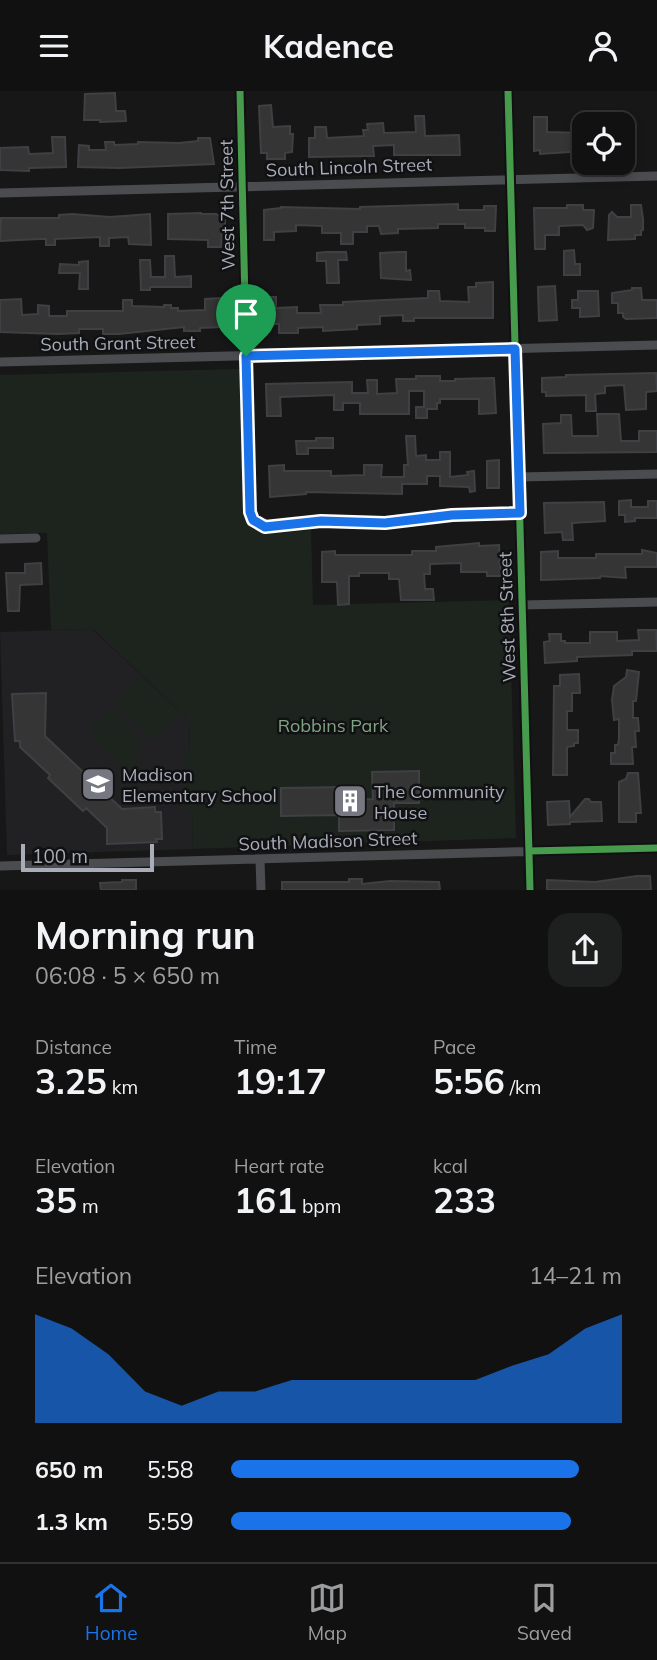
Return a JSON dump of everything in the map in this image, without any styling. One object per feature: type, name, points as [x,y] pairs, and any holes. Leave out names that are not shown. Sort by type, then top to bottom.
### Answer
[{"type":"street","name":"West 7th Street","points":[[240,91],[250,512],[253,520],[258,525],[274,527],[321,521],[385,523],[452,515],[520,513]]},
{"type":"street","name":"West 8th Street","points":[[508,91],[530,890]]},
{"type":"street","name":"South Lincoln Street","points":[[0,193],[657,176]]},
{"type":"street","name":"South Grant Street","points":[[0,362],[657,345]]},
{"type":"street","points":[[519,477],[657,474]]},
{"type":"street","points":[[0,539],[36,538]]},
{"type":"street","points":[[522,605],[657,602]]},
{"type":"street","name":"South Madison Street","points":[[0,866],[657,848]]},
{"type":"street","points":[[260,859],[261,890]]},
{"type":"shaded area","name":"Madison Elementary School","points":[[92,629],[189,720],[193,849],[7,855],[0,632]]},
{"type":"green space","name":"Robbins Park","points":[[241,369],[245,516],[257,529],[265,532],[311,530],[313,605],[509,600],[516,838],[193,849],[192,811],[187,811],[184,750],[190,749],[189,720],[93,629],[51,630],[47,533],[0,534],[0,375]]},
{"type":"green space","points":[[140,676],[180,713],[154,741],[114,704]]},
{"type":"green space","points":[[113,710],[140,743],[138,759],[127,777],[89,731]]},
{"type":"building","points":[[115,93],[116,111],[125,111],[126,121],[84,120],[85,94]]},
{"type":"building","points":[[271,105],[273,127],[290,126],[290,134],[293,134],[292,152],[285,153],[285,159],[267,159],[267,153],[261,153],[259,106]]},
{"type":"building","points":[[415,116],[424,116],[425,136],[459,135],[460,155],[394,155],[394,145],[373,146],[374,156],[309,157],[309,138],[315,138],[315,127],[326,127],[327,138],[364,136],[363,130],[368,130],[367,124],[383,123],[384,133],[416,132]]},
{"type":"building","points":[[534,117],[547,117],[547,132],[572,133],[572,152],[540,154],[540,150],[534,151]]},
{"type":"building","points":[[52,137],[65,137],[66,167],[29,168],[29,171],[0,170],[0,148],[28,147],[29,154],[53,153]]},
{"type":"building","points":[[198,138],[210,138],[214,164],[78,167],[79,145],[89,146],[89,150],[106,150],[105,142],[114,142],[114,145],[138,142],[179,143],[198,141]]},
{"type":"building","points":[[458,204],[458,210],[484,210],[484,206],[496,206],[495,231],[465,228],[465,224],[438,224],[438,228],[398,229],[398,233],[381,234],[379,226],[367,226],[367,232],[353,232],[353,244],[341,244],[341,233],[322,233],[322,226],[296,225],[296,231],[274,232],[274,240],[264,240],[264,210],[281,207],[360,209]]},
{"type":"building","points":[[567,205],[583,205],[583,210],[594,210],[593,228],[587,230],[583,225],[559,226],[559,235],[545,235],[545,249],[535,249],[534,208],[567,208]]},
{"type":"building","points":[[631,205],[641,205],[641,235],[635,235],[635,239],[608,240],[609,215],[612,212],[617,217],[631,217]]},
{"type":"building","points":[[150,214],[151,245],[129,244],[128,237],[109,238],[109,246],[100,246],[100,237],[55,239],[55,245],[46,245],[46,239],[0,241],[1,218],[59,218],[59,215],[110,217]]},
{"type":"building","points":[[168,214],[216,214],[221,216],[221,220],[225,220],[221,247],[208,247],[208,240],[168,239]]},
{"type":"building","points":[[574,250],[575,264],[580,264],[580,275],[564,275],[564,251]]},
{"type":"building","points":[[346,252],[347,260],[338,260],[339,283],[327,283],[326,261],[317,261],[317,253]]},
{"type":"building","points":[[406,252],[406,271],[410,270],[411,280],[381,278],[380,253]]},
{"type":"building","points":[[165,256],[174,256],[175,277],[191,276],[191,287],[150,287],[150,290],[141,290],[140,260],[150,260],[151,277],[165,277]]},
{"type":"building","points":[[88,261],[88,289],[79,289],[80,273],[59,273],[60,264],[79,265],[79,262]]},
{"type":"building","points":[[493,282],[493,318],[414,318],[414,321],[403,321],[403,315],[380,316],[380,324],[357,325],[357,329],[323,331],[323,327],[298,328],[298,333],[279,333],[279,324],[265,324],[265,297],[276,297],[276,308],[297,307],[297,313],[321,313],[320,305],[428,298],[428,291],[439,291],[440,301],[469,302],[468,287],[476,287],[476,283]]},
{"type":"building","points":[[555,286],[557,320],[539,321],[538,287]]},
{"type":"building","points":[[641,288],[642,300],[657,300],[657,318],[626,319],[623,313],[618,313],[618,303],[612,303],[612,293]]},
{"type":"building","points":[[578,291],[598,291],[599,316],[580,317],[580,308],[572,308],[572,300],[578,300]]},
{"type":"building","points":[[220,298],[221,327],[200,328],[200,331],[184,331],[184,327],[119,334],[103,334],[103,329],[79,329],[79,333],[58,334],[0,332],[0,300],[21,299],[22,315],[38,314],[38,305],[49,306],[49,316],[67,316],[67,311],[123,311],[123,300],[132,300],[132,306],[171,305],[171,308],[178,308],[178,311],[205,310],[205,299]]},
{"type":"building","points":[[656,373],[657,391],[646,392],[646,409],[626,410],[624,385],[605,386],[605,393],[595,394],[596,411],[586,411],[586,395],[546,396],[546,392],[542,392],[542,378]]},
{"type":"building","points":[[416,376],[440,376],[440,381],[494,378],[496,413],[479,414],[479,399],[440,399],[437,409],[427,409],[427,418],[416,418],[416,407],[424,407],[424,391],[409,391],[409,414],[360,414],[360,403],[343,403],[343,410],[334,410],[334,395],[280,397],[281,416],[267,416],[266,384],[352,382],[352,393],[368,393],[367,380],[377,380],[377,394],[397,393],[396,379],[416,379]]},
{"type":"building","points":[[597,414],[619,414],[621,441],[639,441],[639,431],[657,431],[657,452],[544,453],[543,424],[561,423],[561,415],[571,415],[572,436],[598,436]]},
{"type":"building","points":[[406,436],[415,436],[416,456],[426,455],[426,460],[440,460],[440,452],[450,452],[450,477],[468,475],[467,472],[474,471],[475,491],[470,492],[469,487],[440,486],[440,476],[427,476],[427,484],[402,484],[402,494],[306,492],[270,497],[269,466],[284,465],[284,471],[331,471],[331,476],[364,475],[364,465],[382,465],[381,477],[404,477],[404,465],[408,465]]},
{"type":"building","points":[[316,438],[333,438],[333,448],[308,448],[308,454],[297,454],[296,441],[316,441]]},
{"type":"building","points":[[499,460],[499,488],[487,488],[487,461]]},
{"type":"building","points":[[631,500],[631,507],[648,507],[648,501],[657,501],[657,518],[635,518],[635,521],[625,522],[625,515],[619,515],[619,501]]},
{"type":"building","points":[[604,502],[605,521],[572,523],[573,540],[563,540],[562,532],[545,533],[544,503]]},
{"type":"building","points":[[479,543],[479,546],[499,545],[501,576],[487,576],[487,572],[461,572],[461,563],[430,564],[430,574],[424,574],[425,589],[433,589],[434,600],[401,600],[399,579],[389,579],[389,573],[359,573],[359,576],[349,576],[349,604],[338,605],[337,582],[322,582],[322,552],[335,551],[335,555],[412,555],[412,551],[436,551],[436,547]]},
{"type":"building","points":[[642,550],[657,553],[657,567],[625,567],[626,578],[600,576],[541,580],[541,552],[558,551],[558,558],[596,558],[596,554],[642,554]]},
{"type":"building","points":[[41,563],[42,584],[20,585],[19,611],[8,611],[6,573],[25,573],[25,564]]},
{"type":"building","points":[[638,630],[656,630],[657,651],[632,651],[632,655],[577,657],[577,661],[545,663],[544,642],[550,641],[549,634],[561,634],[561,641],[565,643],[590,643],[590,632],[617,632],[617,641],[639,640]]},
{"type":"building","points":[[627,670],[639,672],[636,701],[633,701],[633,718],[638,718],[639,731],[635,731],[636,747],[632,747],[633,764],[611,764],[611,753],[615,753],[615,745],[618,745],[619,739],[619,719],[614,720],[612,700],[614,686],[626,677]]},
{"type":"building","points":[[579,674],[580,693],[572,693],[572,711],[567,711],[567,730],[578,730],[578,743],[567,747],[567,775],[553,775],[554,686],[560,686],[560,675]]},
{"type":"building","points":[[46,693],[45,736],[122,809],[155,807],[155,812],[161,812],[162,839],[156,839],[157,842],[107,844],[107,828],[86,808],[83,811],[48,778],[50,775],[20,747],[20,741],[15,741],[12,694]]},
{"type":"building","name":"The Community House","points":[[419,771],[419,803],[394,803],[394,830],[339,831],[339,815],[281,816],[281,788],[349,787],[349,800],[373,799],[372,772]]},
{"type":"building","points":[[628,773],[638,773],[641,813],[636,813],[636,822],[619,822],[619,782],[626,779]]},
{"type":"building","points":[[585,799],[601,802],[602,821],[548,825],[547,802],[569,801],[570,817]]},
{"type":"building","points":[[650,876],[651,890],[547,890],[547,880],[595,882]]},
{"type":"building","points":[[349,879],[362,879],[362,884],[390,881],[439,882],[440,890],[282,890],[282,882],[349,882]]},
{"type":"building","points":[[136,880],[136,890],[101,890],[100,883]]},
{"type":"cycle path","points":[[240,91],[250,512],[258,525],[274,527],[321,521],[385,523],[452,515],[520,513]]},
{"type":"cycle path","points":[[508,91],[530,890]]},
{"type":"cycle path","points":[[529,851],[657,848]]},
{"type":"place","name":"Madison Elementary School","points":[[98,784]]},
{"type":"place","name":"The Community House","points":[[350,801]]},
{"type":"route","points":[[515,349],[520,513],[452,515],[385,523],[321,521],[274,527],[258,525],[250,512],[246,356],[515,349]]}]
